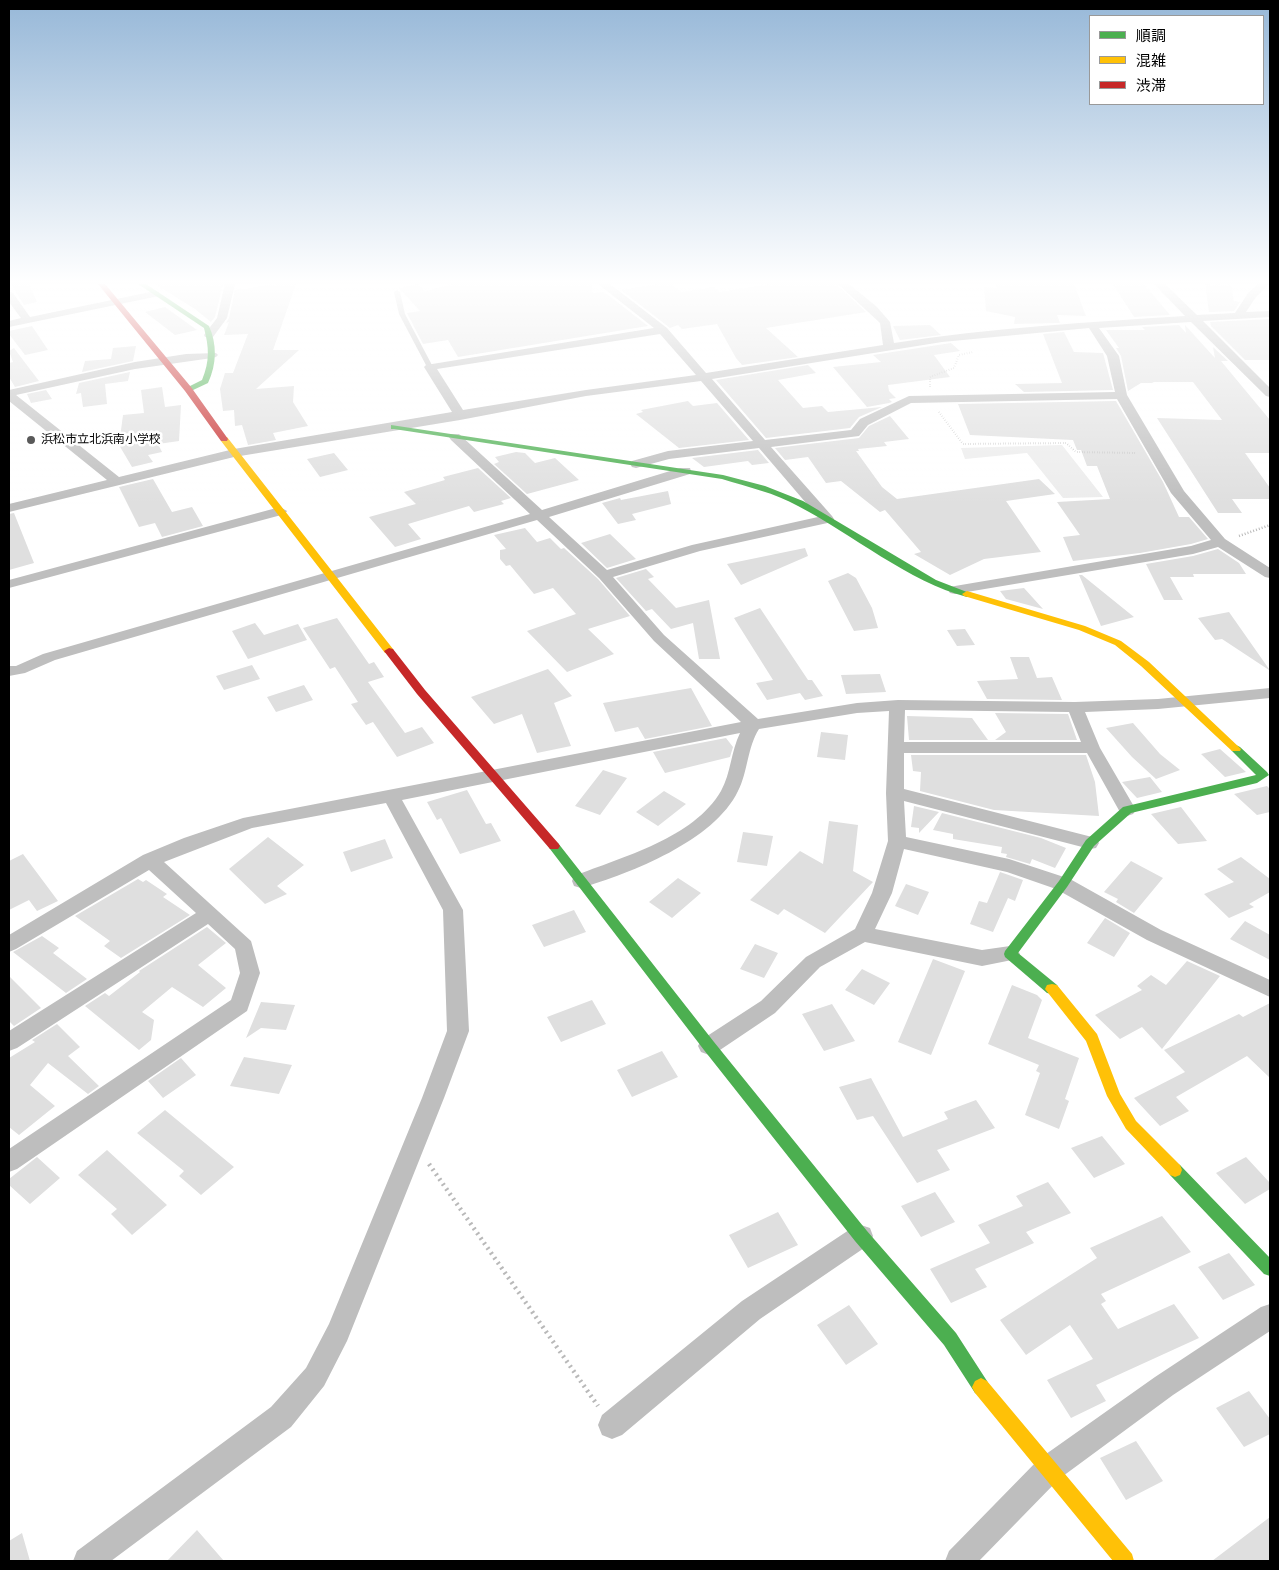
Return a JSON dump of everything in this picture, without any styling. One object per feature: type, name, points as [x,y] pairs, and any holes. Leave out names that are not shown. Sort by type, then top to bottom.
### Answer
[{"type":"street","points":[[9,394],[96,372],[163,359],[184,357]]},
{"type":"street","points":[[188,388],[205,381],[212,365],[212,357]]},
{"type":"street","points":[[460,416],[430,367],[491,357]]},
{"type":"street","points":[[686,357],[827,519]]},
{"type":"street","points":[[9,508],[234,453],[460,416],[586,393],[830,357]]},
{"type":"street","points":[[1113,357],[1121,396],[1178,493],[1220,542],[1270,574]]},
{"type":"street","points":[[1233,357],[1270,394]]},
{"type":"street","points":[[163,359],[188,388],[234,453],[421,692],[554,846],[709,1046],[861,1236],[950,1339],[977,1382],[1125,1561]]},
{"type":"street","points":[[9,394],[116,481]]},
{"type":"street","points":[[636,464],[668,455],[855,433],[864,422],[909,400],[1121,396]]},
{"type":"street","points":[[394,427],[723,478],[757,486],[800,503],[933,582],[1105,636],[1131,652],[1256,766],[1262,775],[1257,779],[1128,810],[1090,843],[1063,884],[1010,954],[982,958],[862,934]]},
{"type":"street","points":[[455,437],[538,516],[604,575],[659,638],[754,725]]},
{"type":"street","points":[[9,671],[19,670],[50,657],[538,516],[684,471]]},
{"type":"street","points":[[9,584],[280,511]]},
{"type":"street","points":[[604,575],[697,548],[827,519]]},
{"type":"street","points":[[955,590],[1194,550],[1220,542]]},
{"type":"street","points":[[9,944],[150,860],[190,843],[249,822],[754,725],[857,708],[898,705],[1075,707],[1184,702],[1270,693]]},
{"type":"street","points":[[709,1046],[768,1007],[813,962],[862,934],[882,893],[897,841],[894,793],[898,705]]},
{"type":"street","points":[[1075,707],[1092,748],[1128,810]]},
{"type":"street","points":[[581,881],[689,835],[715,812],[729,792],[741,759],[748,731],[754,725]]},
{"type":"street","points":[[895,746],[1092,748]]},
{"type":"street","points":[[894,793],[944,804],[1090,843]]},
{"type":"street","points":[[87,1561],[281,1417],[299,1397],[314,1377],[338,1332],[415,1144],[458,1031],[453,910],[391,796]]},
{"type":"street","points":[[897,841],[1009,866],[1063,884],[1154,935],[1270,989]]},
{"type":"street","points":[[9,1162],[240,1004],[250,974],[244,946],[150,860]]},
{"type":"street","points":[[9,1042],[209,914]]},
{"type":"street","points":[[1010,954],[1044,982],[1064,1002],[1092,1038],[1114,1096],[1131,1125],[1270,1268]]},
{"type":"street","points":[[612,1426],[751,1310],[861,1236]]},
{"type":"street","points":[[959,1561],[1049,1469],[1164,1386],[1270,1316]]},
{"type":"lane","points":[[425,357],[430,367]]},
{"type":"path","points":[[957,357],[954,368],[930,377],[930,400],[962,444],[1066,443],[1076,452],[1156,453]]},
{"type":"path","points":[[1220,542],[1270,525]]},
{"type":"path","points":[[415,1144],[612,1426]]},
{"type":"shaded area","points":[[1062,445],[1103,497],[1063,498],[1027,453],[965,459],[961,448]]},
{"type":"building","points":[[11,357],[21,357],[39,381],[15,387],[9,377],[9,363],[13,362]]},
{"type":"building","points":[[111,357],[134,357],[133,361],[82,372],[85,361],[111,359]]},
{"type":"building","points":[[239,357],[291,357],[256,389],[294,386],[293,402],[308,426],[273,433],[276,440],[248,445],[242,425],[235,426],[234,410],[223,411],[220,389],[225,373],[233,373]]},
{"type":"building","points":[[736,357],[796,357],[742,365]]},
{"type":"building","points":[[876,357],[936,357],[950,377],[888,385],[889,391],[896,398],[889,399],[892,402],[889,403],[867,407],[833,367],[881,362]]},
{"type":"building","points":[[1052,357],[1104,357],[1113,390],[1024,392],[1015,384],[1062,383]]},
{"type":"building","points":[[1121,357],[1224,357],[1228,361],[1221,361],[1270,420],[1270,453],[1245,453],[1270,488],[1270,499],[1232,499],[1242,513],[1218,513],[1157,418],[1222,420],[1193,382],[1141,383],[1128,391]]},
{"type":"building","points":[[1242,357],[1270,357],[1270,360],[1245,360]]},
{"type":"building","points":[[808,365],[816,373],[778,380],[803,408],[822,406],[828,412],[882,407],[859,417],[850,428],[766,438],[716,380]]},
{"type":"building","points":[[130,372],[128,381],[105,384],[107,404],[83,407],[81,393],[76,394],[79,383]]},
{"type":"building","points":[[162,387],[165,407],[181,405],[179,441],[158,444],[162,452],[148,455],[153,462],[132,467],[119,445],[123,415],[144,413],[141,390]]},
{"type":"building","points":[[46,390],[52,399],[31,403],[27,394]]},
{"type":"building","points":[[688,401],[693,406],[717,403],[749,440],[679,448],[636,414],[643,412],[641,410]]},
{"type":"building","points":[[1116,401],[1163,482],[1179,517],[1189,517],[1208,539],[1140,553],[1073,561],[1063,537],[1080,535],[1057,502],[1110,499],[1097,466],[1087,466],[1081,450],[1077,450],[1073,440],[970,435],[958,404]]},
{"type":"building","points":[[890,416],[909,439],[884,442],[887,446],[858,449],[859,451],[856,451],[882,487],[897,499],[1039,479],[1055,494],[1006,501],[1041,552],[984,559],[950,575],[914,554],[921,552],[885,510],[880,512],[841,481],[826,483],[808,457],[785,460],[775,448],[859,438],[869,426]]},
{"type":"building","points":[[758,450],[769,463],[752,465],[748,461],[704,467],[692,458]]},
{"type":"building","points":[[516,452],[525,453],[535,463],[555,458],[579,480],[527,494],[494,464],[499,462],[495,457]]},
{"type":"building","points":[[334,453],[348,470],[320,477],[307,459]]},
{"type":"building","points":[[478,468],[511,498],[501,501],[504,504],[474,512],[469,506],[408,524],[421,539],[395,547],[369,517],[416,504],[404,492],[445,480],[443,477]]},
{"type":"building","points":[[153,479],[172,512],[192,507],[203,526],[162,537],[155,523],[139,527],[119,487]]},
{"type":"building","points":[[668,491],[671,504],[632,514],[636,520],[618,524],[602,503],[620,498],[621,500]]},
{"type":"building","points":[[14,513],[34,563],[9,570],[9,514]]},
{"type":"building","points":[[525,528],[537,542],[550,538],[561,549],[564,548],[598,579],[630,616],[588,629],[614,654],[567,672],[527,631],[576,614],[553,588],[534,594],[510,565],[506,566],[500,559],[500,550],[506,549],[494,535]]},
{"type":"building","points":[[610,534],[636,559],[607,568],[581,543]]},
{"type":"building","points":[[805,548],[808,556],[741,585],[727,564]]},
{"type":"building","points":[[1218,549],[1239,563],[1246,574],[1193,574],[1194,577],[1170,577],[1183,600],[1164,600],[1146,564],[1193,556]]},
{"type":"building","points":[[646,569],[654,577],[648,579],[676,608],[709,600],[720,659],[699,659],[693,623],[671,629],[652,609],[646,611],[616,578]]},
{"type":"building","points":[[848,573],[856,578],[872,608],[878,628],[854,631],[828,581]]},
{"type":"building","points":[[1079,575],[1082,575],[1134,617],[1101,626]]},
{"type":"building","points":[[1024,588],[1043,609],[1006,599],[1000,591]]},
{"type":"building","points":[[760,608],[808,680],[812,680],[823,696],[805,700],[800,693],[767,700],[756,683],[773,680],[734,618]]},
{"type":"building","points":[[1229,612],[1269,670],[1222,639],[1215,640],[1198,618]]},
{"type":"building","points":[[337,618],[369,664],[374,662],[384,677],[368,682],[405,733],[422,727],[434,743],[397,757],[373,722],[366,725],[351,704],[358,702],[335,667],[330,669],[303,628]]},
{"type":"building","points":[[255,623],[264,635],[298,624],[307,640],[248,659],[232,631]]},
{"type":"building","points":[[965,629],[975,645],[957,646],[947,630]]},
{"type":"building","points":[[1010,657],[1029,657],[1037,678],[1052,677],[1062,700],[987,699],[977,681],[1018,679]]},
{"type":"building","points":[[252,665],[260,679],[224,690],[216,676]]},
{"type":"building","points":[[548,669],[572,696],[554,703],[571,746],[537,753],[522,714],[494,724],[471,697]]},
{"type":"building","points":[[880,674],[886,692],[846,694],[841,675]]},
{"type":"building","points":[[304,685],[313,700],[276,712],[267,697]]},
{"type":"building","points":[[691,688],[712,726],[645,739],[638,727],[615,732],[603,703]]},
{"type":"building","points":[[995,713],[1068,714],[1077,740],[995,740],[1006,732]]},
{"type":"building","points":[[907,716],[972,718],[988,740],[909,740]]},
{"type":"building","points":[[1133,723],[1160,754],[1180,770],[1156,779],[1132,757],[1106,728]]},
{"type":"building","points":[[821,732],[848,735],[845,760],[817,757]]},
{"type":"building","points":[[726,738],[733,747],[730,757],[665,773],[653,752]]},
{"type":"building","points":[[1220,749],[1246,772],[1225,777],[1201,754]]},
{"type":"building","points":[[911,755],[1086,755],[1095,782],[1099,816],[994,810],[920,791],[921,772],[913,771]]},
{"type":"building","points":[[603,770],[627,778],[600,815],[575,806]]},
{"type":"building","points":[[1150,777],[1162,792],[1137,798],[1122,782]]},
{"type":"building","points":[[1267,786],[1270,789],[1270,812],[1257,815],[1234,794]]},
{"type":"building","points":[[467,790],[486,824],[491,823],[501,841],[460,854],[441,818],[437,820],[427,802]]},
{"type":"building","points":[[664,791],[686,804],[658,826],[636,812]]},
{"type":"building","points":[[914,806],[939,812],[919,833],[919,828],[911,827]]},
{"type":"building","points":[[1181,807],[1207,841],[1178,844],[1151,814]]},
{"type":"building","points":[[942,813],[1041,838],[1066,848],[1055,868],[1032,859],[1030,864],[1006,857],[1007,854],[1001,853],[1002,847],[953,839],[953,834],[933,830]]},
{"type":"building","points":[[829,821],[858,825],[853,871],[873,882],[825,933],[784,909],[778,915],[750,900],[800,851],[823,864]]},
{"type":"building","points":[[743,832],[773,836],[767,866],[737,862]]},
{"type":"building","points":[[268,837],[304,865],[277,886],[287,894],[265,904],[229,869]]},
{"type":"building","points":[[385,839],[393,858],[351,872],[343,852]]},
{"type":"building","points":[[23,854],[58,901],[37,911],[29,900],[9,910],[9,861]]},
{"type":"building","points":[[1241,857],[1270,879],[1270,892],[1249,904],[1254,907],[1229,918],[1204,894],[1234,882],[1217,869]]},
{"type":"building","points":[[1131,861],[1163,878],[1134,913],[1116,902],[1118,899],[1104,892]]},
{"type":"building","points":[[1000,872],[1023,880],[1015,901],[1008,898],[993,932],[970,924],[979,901],[987,903]]},
{"type":"building","points":[[678,878],[701,893],[672,918],[649,902]]},
{"type":"building","points":[[138,879],[143,882],[146,880],[167,894],[163,897],[190,915],[121,958],[104,946],[110,941],[75,916]]},
{"type":"building","points":[[906,884],[929,892],[918,915],[895,906]]},
{"type":"building","points":[[574,910],[586,932],[544,947],[532,925]]},
{"type":"building","points":[[1105,918],[1130,933],[1114,957],[1087,943]]},
{"type":"building","points":[[1245,921],[1270,935],[1270,960],[1230,939]]},
{"type":"building","points":[[207,927],[226,943],[198,965],[226,988],[203,1007],[172,987],[142,1012],[154,1020],[151,1040],[139,1050],[85,1006],[105,993],[109,996],[139,971]]},
{"type":"building","points":[[42,936],[59,948],[53,953],[87,979],[66,993],[13,952]]},
{"type":"building","points":[[755,944],[778,953],[764,978],[740,969]]},
{"type":"building","points":[[933,959],[965,971],[931,1055],[898,1042]]},
{"type":"building","points":[[1187,961],[1220,976],[1162,1049],[1142,1027],[1120,1039],[1095,1015],[1142,990],[1137,986],[1151,975],[1166,985]]},
{"type":"building","points":[[862,969],[890,983],[874,1005],[845,990]]},
{"type":"building","points":[[9,976],[41,1008],[14,1026],[9,1021]]},
{"type":"building","points":[[1012,985],[1037,995],[1042,1000],[1028,1038],[1079,1058],[1065,1099],[1069,1101],[1059,1129],[1025,1115],[1040,1073],[1036,1071],[1039,1065],[988,1044]]},
{"type":"building","points":[[592,1000],[606,1024],[561,1042],[547,1017]]},
{"type":"building","points":[[261,1002],[295,1005],[286,1030],[261,1028],[246,1038]]},
{"type":"building","points":[[1270,1003],[1270,1078],[1247,1056],[1176,1097],[1189,1111],[1160,1126],[1134,1098],[1185,1072],[1164,1050],[1239,1014],[1243,1017]]},
{"type":"building","points":[[832,1004],[855,1041],[824,1051],[802,1014]]},
{"type":"building","points":[[57,1024],[80,1047],[68,1056],[99,1086],[88,1094],[48,1063],[30,1085],[55,1106],[19,1135],[9,1127],[9,1058],[35,1042],[32,1040]]},
{"type":"building","points":[[662,1051],[678,1077],[632,1097],[617,1070]]},
{"type":"building","points":[[244,1057],[292,1065],[279,1094],[230,1086]]},
{"type":"building","points":[[181,1058],[196,1075],[163,1098],[148,1081]]},
{"type":"building","points":[[871,1078],[903,1137],[948,1119],[944,1112],[976,1100],[995,1128],[937,1150],[950,1170],[917,1183],[873,1116],[857,1120],[839,1087]]},
{"type":"building","points":[[165,1110],[234,1167],[201,1195],[179,1176],[184,1171],[137,1133]]},
{"type":"building","points":[[1102,1136],[1125,1164],[1094,1178],[1071,1148]]},
{"type":"building","points":[[107,1150],[167,1205],[132,1235],[111,1214],[117,1209],[78,1175]]},
{"type":"building","points":[[37,1157],[60,1178],[30,1204],[9,1185],[9,1179]]},
{"type":"building","points":[[1246,1157],[1270,1183],[1270,1189],[1245,1204],[1216,1173]]},
{"type":"building","points":[[1048,1182],[1071,1213],[1026,1232],[1034,1243],[975,1269],[987,1287],[951,1303],[930,1269],[990,1243],[978,1225],[1023,1206],[1016,1196]]},
{"type":"building","points":[[935,1192],[955,1222],[921,1237],[901,1206]]},
{"type":"building","points":[[778,1212],[798,1245],[748,1268],[729,1235]]},
{"type":"building","points":[[1162,1216],[1191,1252],[1101,1294],[1106,1301],[1101,1304],[1118,1329],[1174,1304],[1199,1338],[1096,1385],[1106,1401],[1071,1418],[1047,1380],[1093,1359],[1070,1325],[1026,1355],[1000,1320],[1097,1258],[1090,1248]]},
{"type":"building","points":[[1229,1253],[1255,1285],[1223,1300],[1198,1267]]},
{"type":"building","points":[[849,1305],[878,1344],[846,1365],[817,1325]]},
{"type":"building","points":[[1249,1391],[1270,1419],[1270,1434],[1244,1447],[1216,1408]]},
{"type":"building","points":[[1136,1441],[1163,1481],[1126,1500],[1100,1458]]},
{"type":"building","points":[[1270,1517],[1270,1561],[1212,1561]]},
{"type":"building","points":[[197,1530],[224,1561],[167,1561]]},
{"type":"building","points":[[22,1533],[30,1561],[9,1561],[9,1541]]},
{"type":"traffic: fast","points":[[188,389],[205,381],[212,357]]},
{"type":"traffic: fast","points":[[394,427],[723,477],[762,488],[800,503],[933,582],[967,594]]},
{"type":"traffic: fast","points":[[1052,989],[1010,954],[1063,884],[1090,843],[1127,810],[1257,779],[1263,775],[1236,749]]},
{"type":"traffic: fast","points":[[554,846],[709,1046],[861,1236],[950,1339],[981,1387]]},
{"type":"traffic: fast","points":[[1175,1170],[1270,1269]]},
{"type":"traffic: slow","points":[[224,439],[389,651]]},
{"type":"traffic: slow","points":[[967,594],[1082,628],[1118,643],[1145,664],[1236,749]]},
{"type":"traffic: slow","points":[[1052,989],[1092,1038],[1114,1096],[1131,1125],[1175,1170]]},
{"type":"traffic: slow","points":[[981,1387],[1125,1561]]},
{"type":"traffic: jam","points":[[162,357],[188,389],[224,439]]},
{"type":"traffic: jam","points":[[389,651],[421,692],[554,846]]},
{"type":"place","name":"浜松市立北浜南小学校","points":[[31,440]]}]
